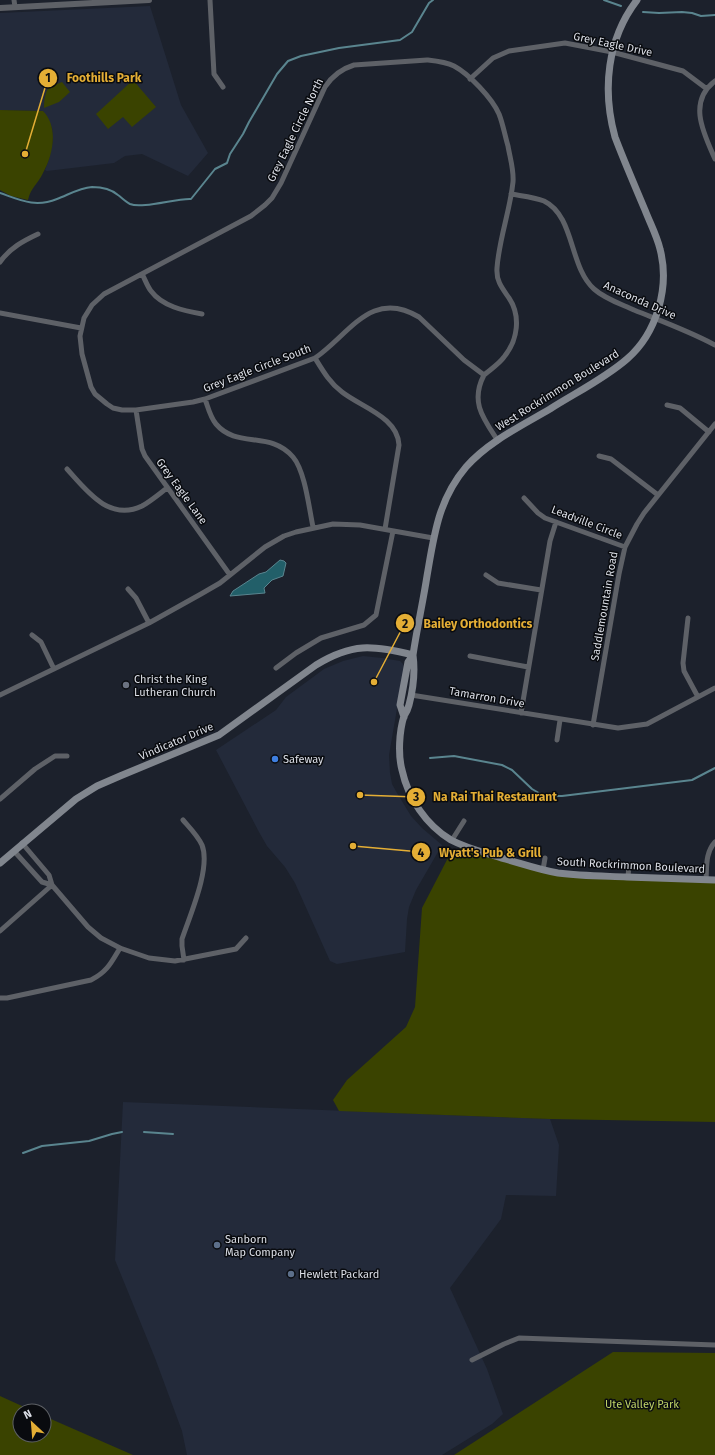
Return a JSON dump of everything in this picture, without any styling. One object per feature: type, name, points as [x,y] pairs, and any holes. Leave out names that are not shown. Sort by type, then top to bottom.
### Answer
[{"type":"main road","name":"West Rockrimmon Boulevard","points":[[433,538],[443,506],[457,480],[475,458],[498,441],[619,366],[636,350],[656,318],[663,290],[662,260],[656,235],[620,151],[612,125],[608,98],[609,70],[612,52],[621,28],[637,0]]},
{"type":"main road","name":"South Rockrimmon Boulevard","points":[[404,717],[400,705],[408,662],[412,654],[433,538]]},
{"type":"main road","name":"Vindicator Drive","points":[[0,863],[64,808],[81,796],[120,776],[219,735],[316,665],[328,658],[340,652],[362,647],[412,654]]},
{"type":"main road","name":"South Rockrimmon Boulevard","points":[[412,654],[414,663],[411,695],[409,706],[404,717],[400,757],[405,784],[423,815],[436,829],[452,840],[480,851],[543,870],[571,874],[715,880]]},
{"type":"street","points":[[14,0],[15,8]]},
{"type":"street","points":[[0,8],[149,0]]},
{"type":"street","points":[[210,0],[214,74],[223,87]]},
{"type":"street","name":"Grey Eagle Drive","points":[[470,79],[494,58],[509,51],[565,43],[612,52],[683,71],[707,88]]},
{"type":"street","name":"Grey Eagle Circle North","points":[[81,328],[87,311],[98,298],[251,216],[265,205],[281,183],[325,87],[334,76],[346,67],[354,65],[427,60],[446,63],[453,66],[470,79]]},
{"type":"street","points":[[470,79],[490,99],[501,119],[513,169],[511,194],[497,275],[499,283],[513,305],[517,324],[516,334],[514,342],[504,358],[484,375],[478,389],[477,396],[478,404],[484,420],[498,441]]},
{"type":"street","points":[[715,81],[707,88],[701,103],[700,119],[715,159]]},
{"type":"street","name":"Anaconda Drive","points":[[511,194],[545,202],[558,213],[566,228],[581,271],[594,289],[609,299],[656,318],[715,345]]},
{"type":"street","points":[[0,262],[18,244],[38,234]]},
{"type":"street","points":[[142,274],[150,290],[165,303],[189,312],[202,314]]},
{"type":"street","name":"Grey Eagle Circle South","points":[[81,328],[80,336],[82,354],[91,387],[101,400],[113,408],[122,410],[136,410],[205,399],[315,358],[327,350],[364,316],[382,308],[396,308],[411,312],[419,317],[464,360],[484,375]]},
{"type":"street","points":[[0,313],[81,328]]},
{"type":"street","points":[[315,358],[328,379],[335,387],[342,393],[383,418],[396,430],[398,437],[398,452],[385,529]]},
{"type":"street","points":[[205,399],[212,417],[223,430],[231,435],[245,439],[271,442],[287,451],[294,458],[302,475],[313,527]]},
{"type":"street","points":[[666,405],[680,408],[709,432]]},
{"type":"street","name":"Grey Eagle Lane","points":[[136,410],[142,449],[145,456],[230,575]]},
{"type":"street","name":"Saddlemountain Road","points":[[593,725],[625,547],[637,524],[658,495],[715,424]]},
{"type":"street","points":[[599,456],[612,458],[658,495]]},
{"type":"street","points":[[67,469],[94,499],[102,504],[118,509],[126,510],[142,506],[167,488]]},
{"type":"street","name":"Leadville Circle","points":[[524,498],[538,513],[545,518],[625,547]]},
{"type":"street","points":[[521,713],[541,590],[550,541],[556,522]]},
{"type":"street","points":[[0,695],[149,623],[212,588],[274,541],[296,532],[313,527],[333,524],[360,525],[433,538]]},
{"type":"street","points":[[276,668],[296,653],[321,638],[364,625],[376,615],[393,531]]},
{"type":"street","points":[[486,575],[498,583],[541,590]]},
{"type":"street","points":[[128,589],[136,598],[149,623]]},
{"type":"street","points":[[688,618],[682,663],[687,678],[698,697]]},
{"type":"street","points":[[32,635],[41,642],[54,668]]},
{"type":"street","points":[[470,656],[528,667]]},
{"type":"street","name":"Tamarron Drive","points":[[411,695],[560,720],[618,728],[643,725],[715,688]]},
{"type":"street","points":[[557,740],[560,720]]},
{"type":"street","points":[[0,799],[35,769],[55,756],[67,756]]},
{"type":"street","points":[[183,820],[198,838],[202,846],[205,861],[202,879],[182,939],[184,960]]},
{"type":"street","points":[[452,840],[464,821]]},
{"type":"street","points":[[706,880],[707,859],[715,842]]},
{"type":"street","points":[[22,843],[49,875],[52,885],[94,932],[106,941],[120,948],[158,960],[175,961],[236,949],[246,938]]},
{"type":"street","points":[[14,851],[42,882],[52,885]]},
{"type":"street","points":[[543,870],[545,858]]},
{"type":"street","points":[[628,877],[629,865]]},
{"type":"street","points":[[0,931],[52,885]]},
{"type":"street","points":[[0,998],[7,998],[91,980],[108,968],[120,948]]},
{"type":"street","points":[[472,1360],[519,1338],[715,1345]]},
{"type":"shaded area","points":[[150,6],[181,105],[208,153],[188,176],[142,154],[125,156],[114,163],[45,170],[53,141],[52,128],[43,111],[0,110],[0,13]]},
{"type":"shaded area","points":[[363,656],[400,661],[403,664],[404,668],[389,755],[392,784],[411,816],[422,828],[442,845],[416,890],[409,907],[405,952],[337,964],[330,961],[295,883],[285,867],[267,846],[216,750],[276,710],[286,697],[324,669],[343,661]]},
{"type":"shaded area","name":"Hewlett Packard","points":[[123,1102],[550,1119],[559,1145],[556,1196],[506,1195],[501,1219],[450,1288],[487,1369],[503,1414],[492,1424],[442,1455],[187,1455],[182,1431],[155,1358],[115,1260]]},
{"type":"green space","points":[[133,80],[156,107],[132,127],[123,117],[108,129],[96,114]]},
{"type":"green space","points":[[54,81],[57,84],[62,82],[70,92],[59,102],[44,108],[46,93]]},
{"type":"green space","points":[[0,110],[43,111],[51,125],[53,133],[52,150],[47,166],[31,192],[28,200],[11,196],[0,190]]},
{"type":"green space","points":[[466,846],[558,873],[715,880],[715,1122],[550,1119],[339,1111],[333,1100],[347,1080],[406,1027],[415,1007],[422,908],[451,852]]},
{"type":"green space","name":"Ute Valley Park","points":[[613,1352],[715,1353],[715,1455],[454,1455]]},
{"type":"green space","points":[[0,1396],[15,1403],[12,1403],[12,1443],[52,1443],[52,1420],[133,1455],[0,1455]]},
{"type":"water","points":[[280,560],[286,563],[283,576],[272,580],[264,588],[265,593],[230,596],[233,591],[259,574],[266,572]]},
{"type":"waterway","points":[[0,193],[28,202],[42,203],[49,202],[83,189],[95,187],[112,191],[128,203],[135,205],[191,199],[215,169],[227,163],[230,154],[277,74],[288,61],[301,56],[339,48],[400,40],[412,32],[429,3],[433,0]]},
{"type":"waterway","points":[[604,0],[621,6]]},
{"type":"waterway","points":[[643,12],[682,12],[701,16],[715,15]]},
{"type":"waterway","points":[[430,758],[454,756],[502,765],[512,770],[532,789],[544,796],[562,796],[692,780],[715,768]]},
{"type":"waterway","points":[[23,1153],[42,1146],[89,1141],[122,1132]]},
{"type":"waterway","points":[[144,1132],[173,1134]]},
{"type":"place","name":"Foothills Park","points":[[25,154]]},
{"type":"place","name":"Bailey Orthodontics","points":[[374,682]]},
{"type":"place","name":"Christ the King Lutheran Church","points":[[126,685]]},
{"type":"place","name":"Safeway","points":[[275,759]]},
{"type":"place","name":"Na Rai Thai Restaurant","points":[[360,795]]},
{"type":"place","name":"Wyatt's Pub & Grill","points":[[353,846]]},
{"type":"place","name":"Sanborn Map Company","points":[[217,1245]]},
{"type":"place","name":"Hewlett Packard","points":[[291,1274]]}]
